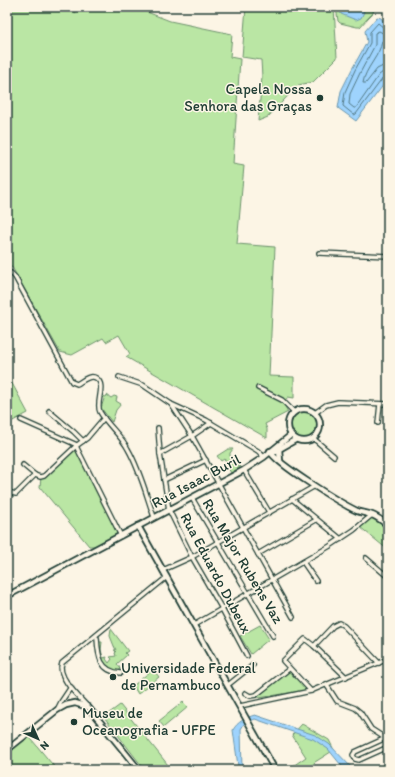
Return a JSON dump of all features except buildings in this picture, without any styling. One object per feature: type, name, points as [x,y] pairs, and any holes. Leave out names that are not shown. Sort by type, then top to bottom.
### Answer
[{"type":"main road","points":[[300,409],[306,409],[315,413],[319,418],[320,431],[314,439],[305,442],[295,440],[288,430],[290,417],[294,412],[300,409]]},
{"type":"main road","name":"Rua Isaac Buril","points":[[7,596],[244,470],[270,453],[291,435]]},
{"type":"main road","name":"Rua Isaac Buril","points":[[270,453],[295,440]]},
{"type":"main road","points":[[279,449],[280,461]]},
{"type":"main road","points":[[270,453],[290,470],[315,486],[353,508],[372,515],[388,525]]},
{"type":"main road","points":[[138,526],[275,770]]},
{"type":"main road","points":[[7,750],[57,710],[66,705],[75,703],[88,707],[139,770]]},
{"type":"street","points":[[319,253],[388,256]]},
{"type":"street","points":[[7,275],[11,273],[15,277],[72,382],[77,384],[91,377],[99,380],[101,387],[98,408],[128,448],[154,517]]},
{"type":"street","points":[[119,377],[143,385],[171,404],[211,423],[258,451],[264,457]]},
{"type":"street","points":[[258,388],[282,400],[294,412]]},
{"type":"street","points":[[315,413],[326,405],[338,402],[388,404]]},
{"type":"street","points":[[171,404],[220,483],[293,617]]},
{"type":"street","points":[[378,423],[380,404]]},
{"type":"street","points":[[49,411],[83,441]]},
{"type":"street","points":[[23,465],[35,475],[40,477],[44,476],[76,445],[92,434],[104,418]]},
{"type":"street","points":[[22,420],[76,445],[121,536]]},
{"type":"street","points":[[160,454],[192,436],[211,423]]},
{"type":"street","name":"Rua Eduardo Dubeux","points":[[158,428],[160,454],[169,510],[192,556],[247,656]]},
{"type":"street","points":[[314,439],[334,456]]},
{"type":"street","points":[[164,480],[206,460]]},
{"type":"street","points":[[244,470],[269,512]]},
{"type":"street","points":[[7,492],[16,494],[35,475]]},
{"type":"street","points":[[163,570],[192,556],[315,486]]},
{"type":"street","name":"Rua Major Rubens Vaz","points":[[192,498],[273,636]]},
{"type":"street","points":[[292,499],[341,539]]},
{"type":"street","points":[[194,625],[304,562],[341,539],[372,515]]},
{"type":"street","points":[[258,554],[316,520]]},
{"type":"street","points":[[366,558],[388,577]]},
{"type":"street","points":[[304,562],[316,581]]},
{"type":"street","points":[[88,707],[61,673],[60,668],[63,661],[167,577]]},
{"type":"street","points":[[314,646],[334,626],[340,623],[379,663]]},
{"type":"street","points":[[97,638],[99,657],[103,664],[110,671],[121,673]]},
{"type":"street","points":[[311,691],[289,669],[284,661],[305,639],[346,677]]},
{"type":"street","points":[[240,706],[311,691],[388,659]]},
{"type":"street","points":[[228,685],[253,665]]},
{"type":"street","points":[[245,693],[250,696],[256,695],[289,669]]},
{"type":"street","points":[[326,684],[337,701],[355,708],[360,712],[371,729],[387,738]]},
{"type":"street","points":[[57,710],[71,687]]},
{"type":"street","points":[[387,738],[355,752],[353,755],[355,759],[359,760],[388,747]]},
{"type":"green space","points":[[7,7],[73,7],[75,13],[84,7],[134,7],[170,21],[232,34],[230,57],[240,59],[233,164],[244,166],[237,244],[275,247],[269,376],[294,377],[294,398],[288,397],[283,403],[288,412],[265,424],[267,429],[267,438],[126,357],[130,354],[119,335],[106,342],[103,338],[72,355],[60,352],[12,267],[7,268]]},
{"type":"green space","points":[[246,7],[334,7],[337,58],[313,82],[298,85],[268,117],[258,121],[262,77],[261,60],[242,57]]},
{"type":"green space","points":[[336,7],[374,7],[373,13],[360,27],[357,27],[340,23],[338,21]]},
{"type":"green space","points":[[7,374],[28,413],[7,424]]},
{"type":"green space","points":[[107,395],[111,398],[114,396],[117,397],[116,401],[121,404],[116,410],[112,422],[101,408],[104,399],[101,396],[106,397]]},
{"type":"green space","points":[[304,411],[314,415],[318,425],[314,435],[304,439],[294,435],[290,425],[294,415]]},
{"type":"green space","points":[[71,449],[77,450],[121,536],[101,546],[89,546],[40,487],[41,477]]},
{"type":"green space","points":[[228,449],[233,449],[230,456],[233,458],[232,460],[235,461],[235,463],[240,467],[231,473],[227,464],[229,463],[224,459],[221,461],[217,456]]},
{"type":"green space","points":[[374,516],[388,527],[388,550],[360,527]]},
{"type":"green space","points":[[260,625],[269,639],[251,654],[240,636]]},
{"type":"green space","points":[[111,629],[128,651],[125,653],[127,655],[117,664],[121,669],[118,671],[110,670],[102,661],[98,642],[102,642],[101,650],[103,658],[107,657],[106,659],[109,663],[112,659],[110,657],[116,656],[116,651],[114,650],[116,650],[110,636]]},
{"type":"green space","points":[[153,669],[159,677],[138,694],[133,686]]},
{"type":"green space","points":[[288,671],[291,672],[306,688],[306,690],[259,698],[258,695]]},
{"type":"green space","points":[[183,702],[188,707],[164,727],[159,721]]},
{"type":"green space","points":[[120,705],[172,770],[145,770],[104,717]]},
{"type":"green space","points":[[302,724],[329,740],[334,750],[315,762],[307,770],[296,770],[293,766],[306,757],[292,735]]},
{"type":"green space","points":[[27,734],[57,770],[7,770],[7,751]]},
{"type":"water","points":[[340,7],[362,7],[364,12],[361,18],[356,20],[341,14]]},
{"type":"water","points":[[377,17],[381,18],[388,27],[388,79],[356,121],[338,108],[341,91],[367,42],[365,31]]},
{"type":"water","points":[[255,715],[315,735],[329,744],[352,768],[352,770],[345,770],[328,749],[313,739],[255,719],[244,724],[241,729],[242,770],[236,770],[238,766],[233,730],[242,720]]},
{"type":"place","name":"Capela Nossa Senhora das Graças","points":[[320,98]]},
{"type":"place","name":"Universidade Federal de Pernambuco","points":[[113,677]]},
{"type":"place","name":"Museu de Oceanografia - UFPE","points":[[74,722]]}]
